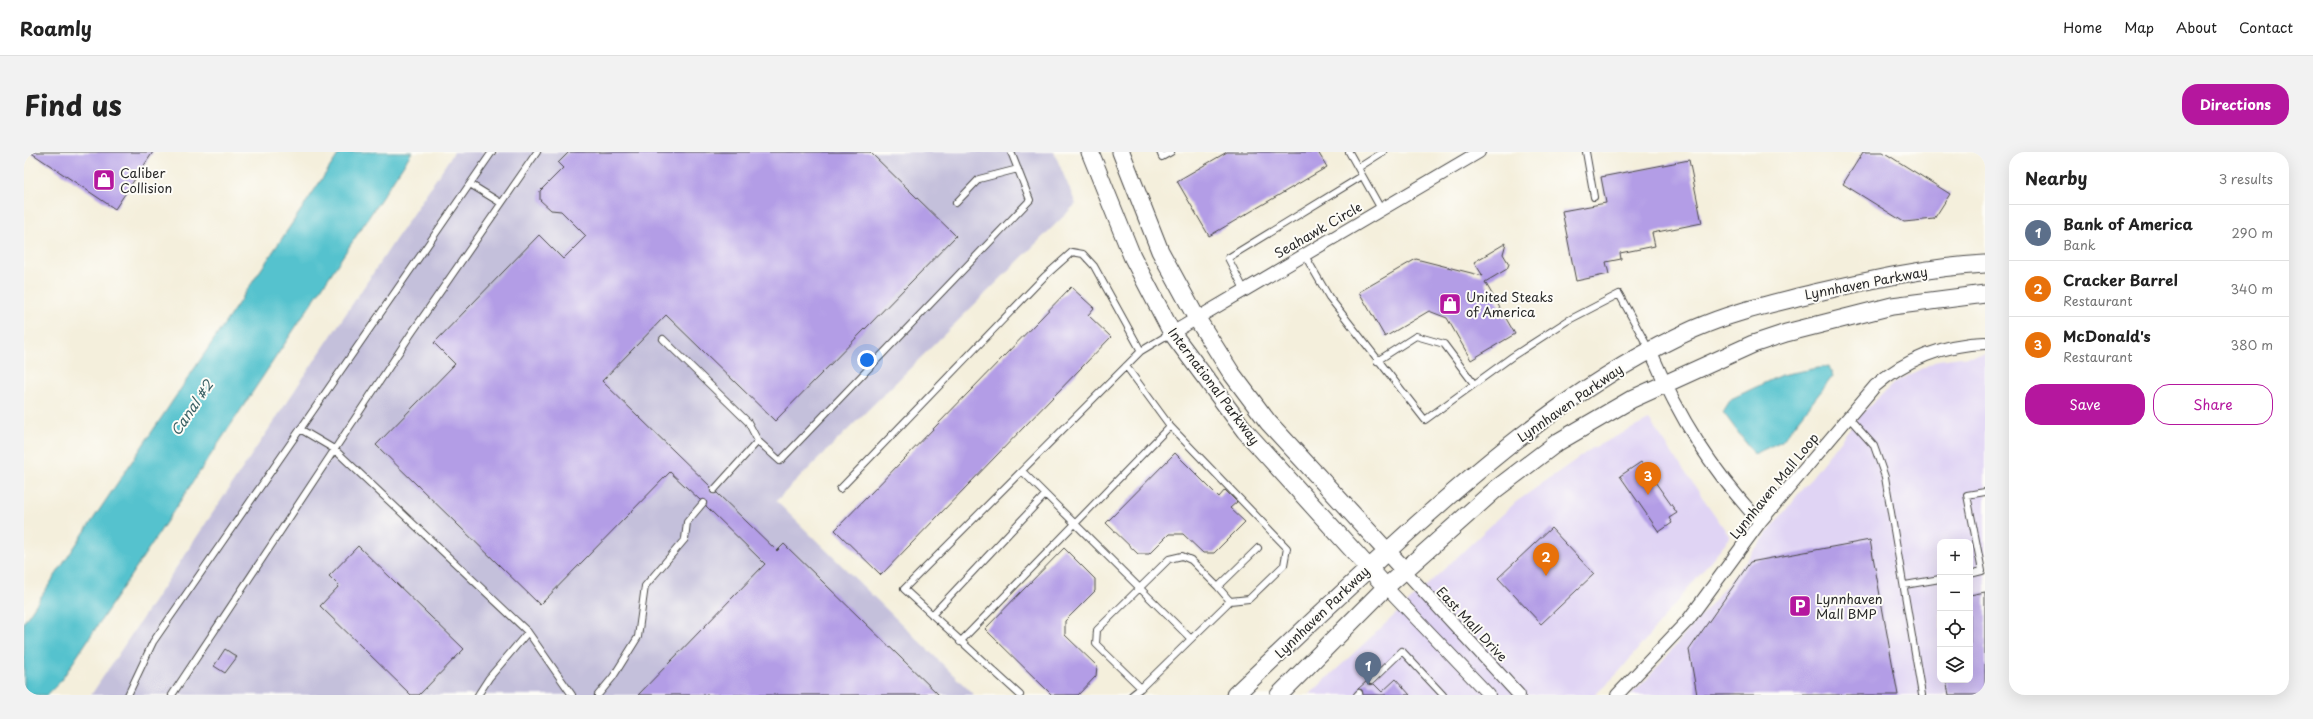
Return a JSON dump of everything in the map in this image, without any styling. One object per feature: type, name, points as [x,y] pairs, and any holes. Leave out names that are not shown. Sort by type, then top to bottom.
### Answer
[{"type":"main road","name":"International Parkway","points":[[1090,152],[1132,256],[1172,333],[1245,431],[1386,587]]},
{"type":"main road","name":"International Parkway","points":[[1121,152],[1160,251],[1196,317],[1232,374],[1268,422],[1405,571]]},
{"type":"main road","name":"Lynnhaven Parkway","points":[[1236,695],[1368,568],[1480,467],[1560,407],[1615,370],[1692,330],[1728,315],[1773,302],[1922,271],[1985,264]]},
{"type":"main road","name":"Lynnhaven Parkway","points":[[1279,695],[1386,587],[1496,489],[1558,442],[1632,399],[1753,344],[1786,333],[1892,306],[1985,294]]},
{"type":"street","name":"Seahawk Circle","points":[[1172,333],[1196,317],[1479,152]]},
{"type":"street","name":"Lynnhaven Mall Loop","points":[[1617,695],[1702,602],[1760,522],[1875,386],[1889,373],[1906,363],[1950,348],[1985,343]]},
{"type":"street","points":[[1651,352],[1665,384],[1709,461],[1731,491],[1760,522]]},
{"type":"street","name":"East Mall Drive","points":[[1405,571],[1519,695]]},
{"type":"street","points":[[1386,587],[1489,695]]},
{"type":"lane","points":[[128,695],[153,642],[492,152]]},
{"type":"lane","points":[[172,695],[334,450],[537,152]]},
{"type":"lane","points":[[663,338],[748,422],[758,441],[780,461],[1030,200],[1011,152]]},
{"type":"lane","points":[[1160,152],[1162,157],[1171,152]]},
{"type":"lane","points":[[1349,152],[1381,209]]},
{"type":"lane","points":[[1358,168],[1382,152]]},
{"type":"lane","points":[[1586,152],[1594,197]]},
{"type":"lane","points":[[956,203],[980,179],[1018,169]]},
{"type":"lane","points":[[1244,289],[1228,258],[1362,176]]},
{"type":"lane","points":[[470,184],[501,203]]},
{"type":"lane","points":[[840,489],[1044,277],[1072,252],[1083,254],[1094,266],[1140,351]]},
{"type":"lane","points":[[1304,254],[1329,297],[1377,361],[1426,420],[1513,356],[1567,321],[1619,294],[1651,352]]},
{"type":"lane","points":[[1020,695],[960,642],[904,589],[1140,351],[1172,333]]},
{"type":"lane","points":[[1377,361],[1416,336],[1444,344],[1474,384]]},
{"type":"lane","points":[[1126,366],[1170,426],[1287,548],[1284,565],[1248,599],[1230,601],[1132,695]]},
{"type":"lane","points":[[1849,418],[1874,446],[1881,460],[1905,584],[1922,695]]},
{"type":"lane","points":[[960,642],[1170,426]]},
{"type":"lane","points":[[300,429],[334,450],[528,632],[572,695]]},
{"type":"lane","points":[[714,490],[758,441]]},
{"type":"lane","points":[[1022,471],[1074,525],[1191,639]]},
{"type":"lane","points":[[1973,574],[1982,572],[1967,495],[1985,492]]},
{"type":"lane","points":[[932,615],[1045,495]]},
{"type":"lane","points":[[598,695],[613,677],[638,637],[645,586],[684,539],[688,522],[703,504]]},
{"type":"lane","points":[[1218,588],[1258,548]]},
{"type":"lane","points":[[1140,688],[1096,644],[1097,630],[1169,559],[1182,556],[1190,560],[1230,601]]},
{"type":"lane","points":[[1905,584],[1937,579]]},
{"type":"lane","points":[[478,695],[489,678],[528,632]]},
{"type":"lane","points":[[1371,681],[1402,651],[1443,695]]},
{"type":"shaded area","points":[[454,152],[1054,152],[1076,204],[776,501],[974,695],[91,695]]},
{"type":"shaded area","points":[[1985,354],[1985,695],[1630,695],[1646,680],[1730,581],[1861,414],[1894,383],[1938,360]]},
{"type":"shaded area","points":[[1649,420],[1730,537],[1619,672],[1595,695],[1309,695],[1516,502],[1591,449]]},
{"type":"water","name":"Canal #2","points":[[340,152],[412,152],[60,682],[47,695],[24,695],[24,622]]},
{"type":"water","points":[[1829,366],[1833,376],[1782,441],[1754,454],[1723,412],[1731,399],[1781,375]]},
{"type":"building","name":"Caliber Collision","points":[[30,152],[153,152],[115,209]]},
{"type":"building","points":[[569,152],[870,152],[956,236],[775,421],[666,315],[602,381],[711,487],[711,493],[717,493],[777,551],[784,544],[939,695],[638,695],[765,564],[706,506],[706,500],[700,500],[670,472],[540,605],[376,445],[455,364],[434,343],[539,235],[563,259],[586,236],[561,211],[551,210],[540,200],[540,191],[563,168],[558,163]]},
{"type":"building","points":[[1227,152],[1318,152],[1327,167],[1209,236],[1177,181]]},
{"type":"building","points":[[1863,152],[1883,152],[1950,194],[1934,219],[1904,222],[1843,184]]},
{"type":"building","points":[[1689,160],[1702,223],[1652,233],[1655,246],[1620,253],[1621,259],[1606,262],[1609,274],[1576,281],[1562,211],[1606,203],[1601,177]]},
{"type":"building","points":[[1506,243],[1503,254],[1509,264],[1507,269],[1485,282],[1515,334],[1471,360],[1447,318],[1429,311],[1385,337],[1359,292],[1416,259],[1483,276],[1474,262]]},
{"type":"building","points":[[1071,287],[1094,308],[1088,315],[1111,337],[881,575],[835,530]]},
{"type":"building","points":[[1175,453],[1219,497],[1225,490],[1237,502],[1230,508],[1245,522],[1214,553],[1203,553],[1183,534],[1169,534],[1149,554],[1138,554],[1106,523]]},
{"type":"building","points":[[1641,462],[1677,513],[1669,518],[1672,523],[1659,532],[1620,476]]},
{"type":"building","points":[[1551,528],[1594,574],[1541,624],[1498,578]]},
{"type":"building","name":"Lynnhaven Mall BMP","points":[[1870,540],[1898,695],[1697,695],[1689,650],[1750,562]]},
{"type":"building","points":[[358,546],[464,649],[419,695],[411,695],[320,606],[339,586],[329,576]]},
{"type":"building","points":[[1064,548],[1095,579],[1095,591],[1065,621],[1065,635],[1097,666],[1096,676],[1078,695],[1052,695],[985,629]]},
{"type":"building","points":[[1985,592],[1985,695],[1949,695],[1947,683],[1973,683],[1973,594]]},
{"type":"building","points":[[225,649],[237,657],[225,673],[214,666]]},
{"type":"building","points":[[1396,679],[1410,695],[1363,695],[1362,690],[1358,689],[1367,681],[1368,684],[1374,684],[1382,692]]},
{"type":"place","name":"Caliber Collision","points":[[104,180]]},
{"type":"place","name":"United Steaks of America","points":[[1450,304]]},
{"type":"place","name":"McDonald's","points":[[1648,495]]},
{"type":"place","name":"Cracker Barrel","points":[[1546,576]]},
{"type":"place","name":"Lynnhaven Mall BMP","points":[[1800,606]]},
{"type":"place","name":"Bank of America","points":[[1368,685]]}]
